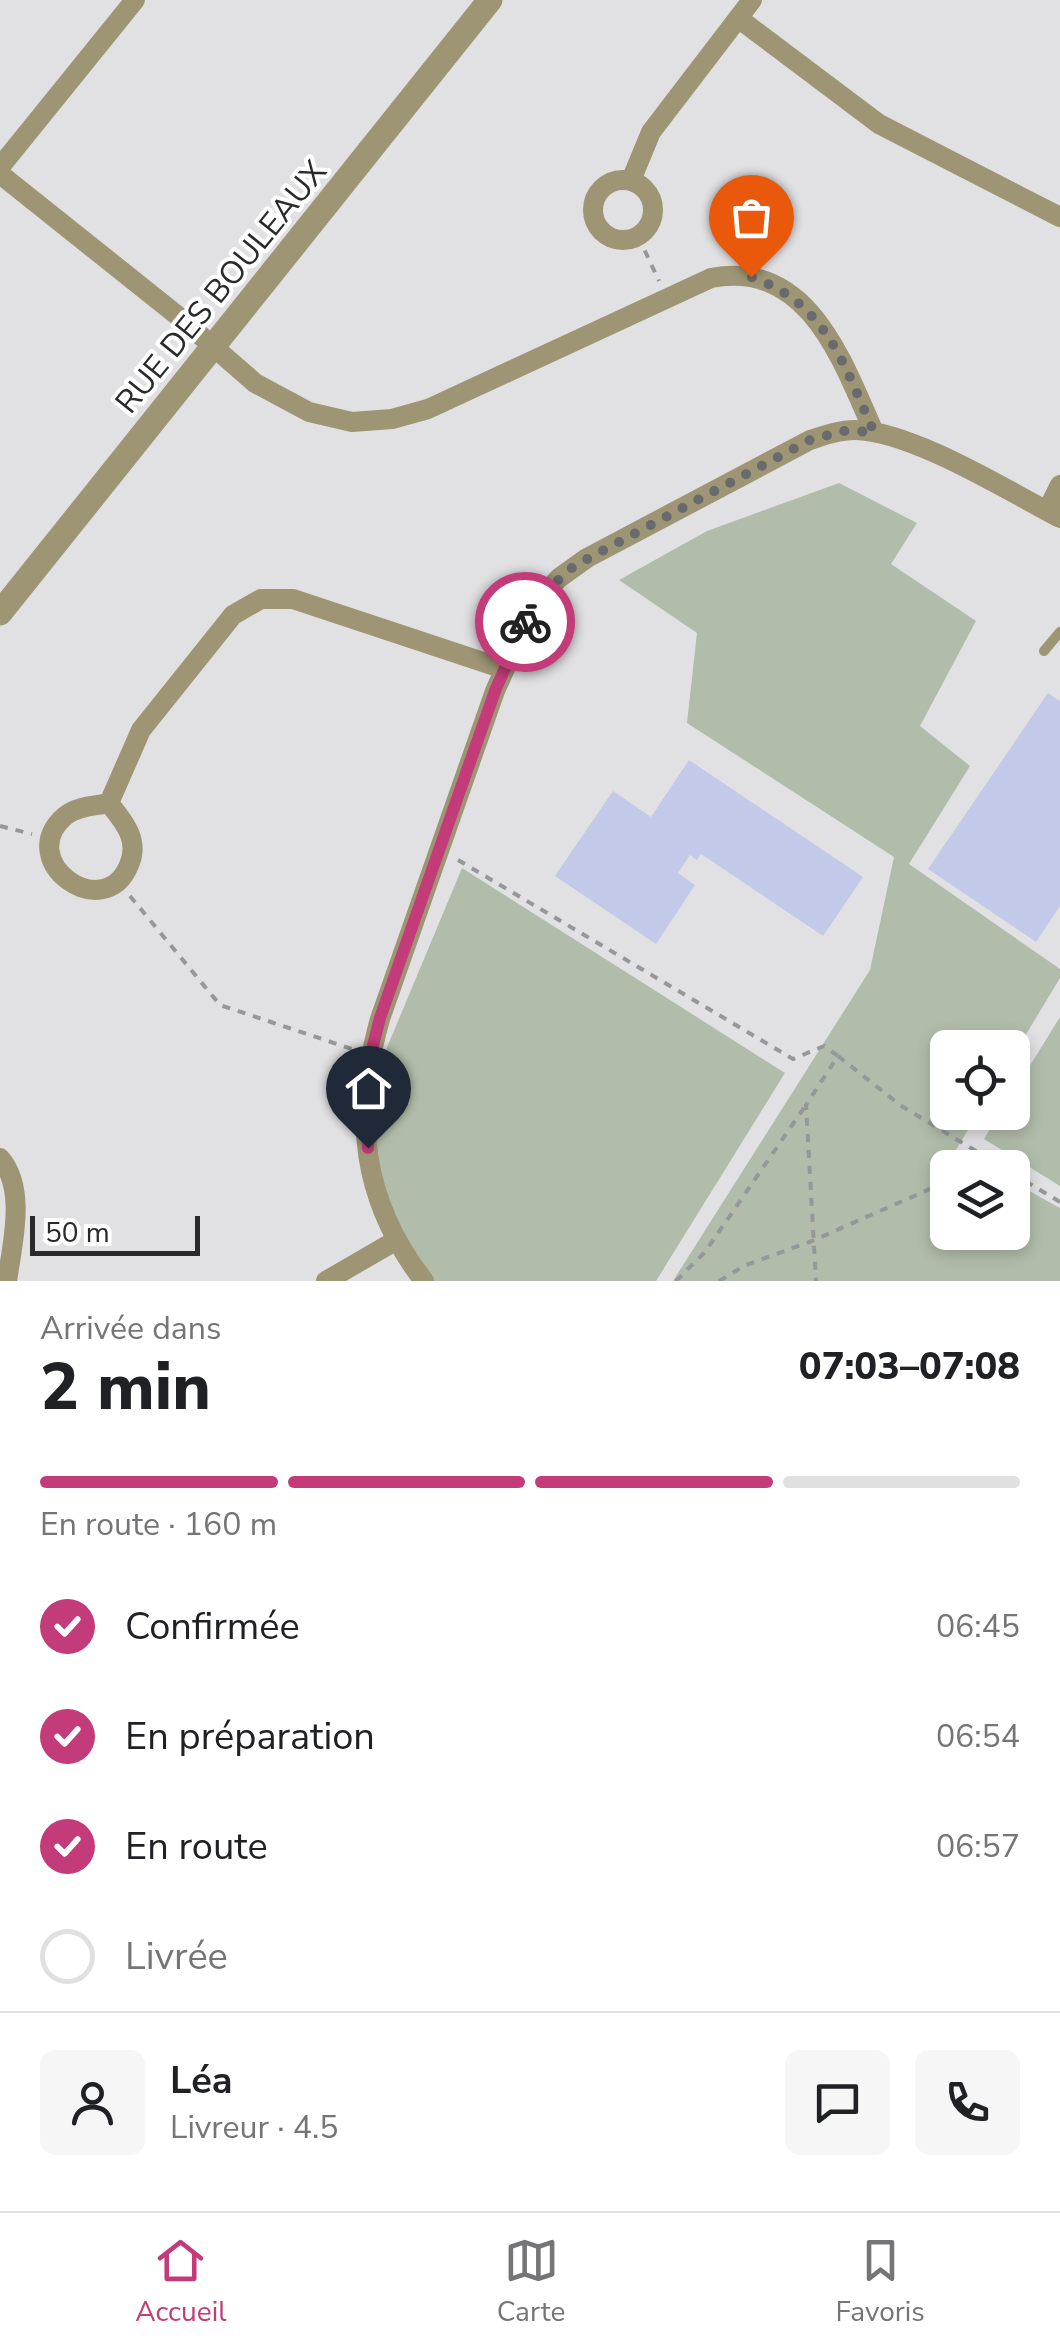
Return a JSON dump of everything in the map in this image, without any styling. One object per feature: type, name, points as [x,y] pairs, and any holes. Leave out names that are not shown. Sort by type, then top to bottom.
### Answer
[{"type":"street","points":[[135,0],[0,170],[255,382],[309,412],[352,422],[392,420],[428,409],[724,275],[751,277],[781,289],[809,311],[833,342],[874,432]]},
{"type":"street","name":"RUE DES BOULEAUX","points":[[0,613],[490,0]]},
{"type":"street","points":[[632,178],[648,136],[752,0]]},
{"type":"street","points":[[738,18],[880,124],[1060,216]]},
{"type":"street","points":[[632,178],[647,191],[652,220],[638,236],[618,240],[600,229],[594,202],[605,186],[632,178]]},
{"type":"street","points":[[424,1281],[396,1241],[380,1207],[368,1148],[364,1096],[370,1055],[504,669],[533,606],[574,566],[810,440],[844,431],[874,432],[926,450],[1054,515],[1060,485]]},
{"type":"street","points":[[109,802],[141,730],[233,615],[250,602],[271,598],[312,603],[504,669]]},
{"type":"street","points":[[109,802],[131,834],[131,861],[118,880],[103,888],[75,886],[54,867],[51,839],[65,816],[109,802]]},
{"type":"street","points":[[0,1158],[10,1173],[14,1193],[7,1281]]},
{"type":"street","points":[[326,1281],[396,1241]]},
{"type":"lane","points":[[1044,651],[1060,632]]},
{"type":"path","points":[[638,236],[667,298]]},
{"type":"path","points":[[0,826],[51,839]]},
{"type":"path","points":[[438,852],[468,863],[793,1059],[824,1046],[900,1104],[975,1150]]},
{"type":"path","points":[[118,880],[220,1005],[370,1055]]},
{"type":"path","points":[[676,1281],[705,1252],[838,1056]]},
{"type":"path","points":[[806,1105],[816,1281]]},
{"type":"path","points":[[1030,1184],[1060,1202]]},
{"type":"path","points":[[719,1281],[746,1265],[812,1241],[930,1189]]},
{"type":"green space","points":[[839,483],[917,523],[891,564],[976,621],[920,726],[970,766],[909,864],[1060,969],[1060,978],[1029,1030],[930,1030],[930,1130],[968,1130],[956,1150],[930,1150],[930,1250],[1030,1250],[1030,1191],[1060,1208],[1060,1281],[673,1281],[870,970],[894,857],[687,723],[697,633],[619,580],[707,531]]},
{"type":"green space","points":[[462,868],[785,1073],[656,1281],[432,1281],[384,1239],[363,1105]]},
{"type":"green space","points":[[1060,1017],[1060,1186],[1030,1167],[1030,1150],[1002,1150],[984,1139],[990,1130],[1030,1130],[1030,1066]]},
{"type":"building","points":[[1048,693],[1060,701],[1060,906],[1036,942],[928,869]]},
{"type":"building","points":[[689,760],[863,877],[823,936],[701,854],[697,860],[690,855],[678,873],[695,885],[656,944],[555,876],[613,791],[651,817]]},
{"type":"way so far","points":[[525,622],[546,591],[588,558],[810,440],[844,431],[874,432],[822,325],[781,289],[751,277]]},
{"type":"route","points":[[368,1148],[366,1073],[380,1018],[495,691],[525,622]]}]
